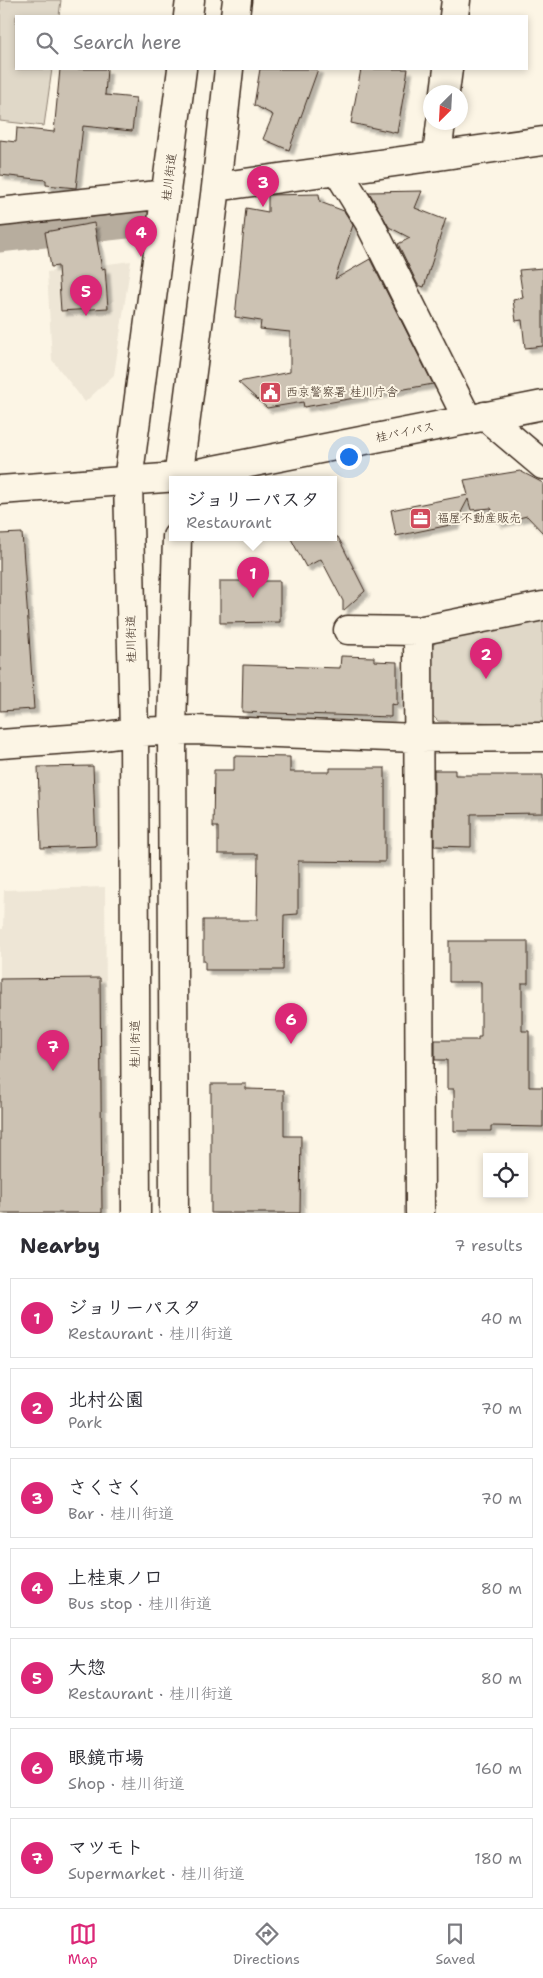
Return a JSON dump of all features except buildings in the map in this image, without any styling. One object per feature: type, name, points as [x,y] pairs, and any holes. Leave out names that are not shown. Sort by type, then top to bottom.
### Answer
[{"type":"main road","points":[[188,15],[190,0]]},
{"type":"main road","points":[[235,15],[237,0]]},
{"type":"main road","points":[[454,15],[456,0]]},
{"type":"main road","name":"桂川街道","points":[[136,1213],[134,732],[128,481],[182,70]]},
{"type":"main road","points":[[178,476],[216,187],[229,70]]},
{"type":"main road","points":[[446,85],[448,70]]},
{"type":"main road","points":[[437,156],[440,130]]},
{"type":"main road","points":[[216,187],[543,142]]},
{"type":"main road","points":[[338,170],[369,222],[477,418],[543,466]]},
{"type":"main road","points":[[0,212],[167,194]]},
{"type":"main road","name":"桂バイパス","points":[[188,476],[543,405]]},
{"type":"main road","name":"桂バイパス","points":[[0,490],[169,479]]},
{"type":"main road","points":[[174,1213],[172,731],[177,541]]},
{"type":"main road","points":[[348,630],[418,631],[543,606]]},
{"type":"main road","points":[[418,631],[420,1213]]},
{"type":"main road","points":[[0,744],[97,737],[134,732],[194,730],[418,738],[543,737]]},
{"type":"shaded area","points":[[0,0],[61,0],[59,15],[15,15],[15,70],[52,70],[44,126],[0,121]]},
{"type":"shaded area","points":[[131,261],[114,375],[85,402],[52,360],[47,272]]},
{"type":"shaded area","points":[[543,615],[543,724],[438,721],[428,711],[431,648],[442,635]]},
{"type":"shaded area","points":[[105,887],[108,1213],[0,1213],[0,929],[3,929],[4,890]]},
{"type":"waterway","points":[[0,230],[128,216]]},
{"type":"place","name":"さくさく","points":[[263,207]]},
{"type":"place","name":"上桂東ノ口","points":[[141,257]]},
{"type":"place","name":"大惣","points":[[86,316]]},
{"type":"place","name":"西京警察署 桂川庁舎","points":[[270,392]]},
{"type":"place","name":"福屋不動産販売","points":[[421,518]]},
{"type":"place","name":"ジョリーパスタ","points":[[253,598]]},
{"type":"place","name":"北村公園","points":[[486,679]]},
{"type":"place","name":"眼鏡市場","points":[[291,1044]]},
{"type":"place","name":"マツモト","points":[[53,1071]]}]
